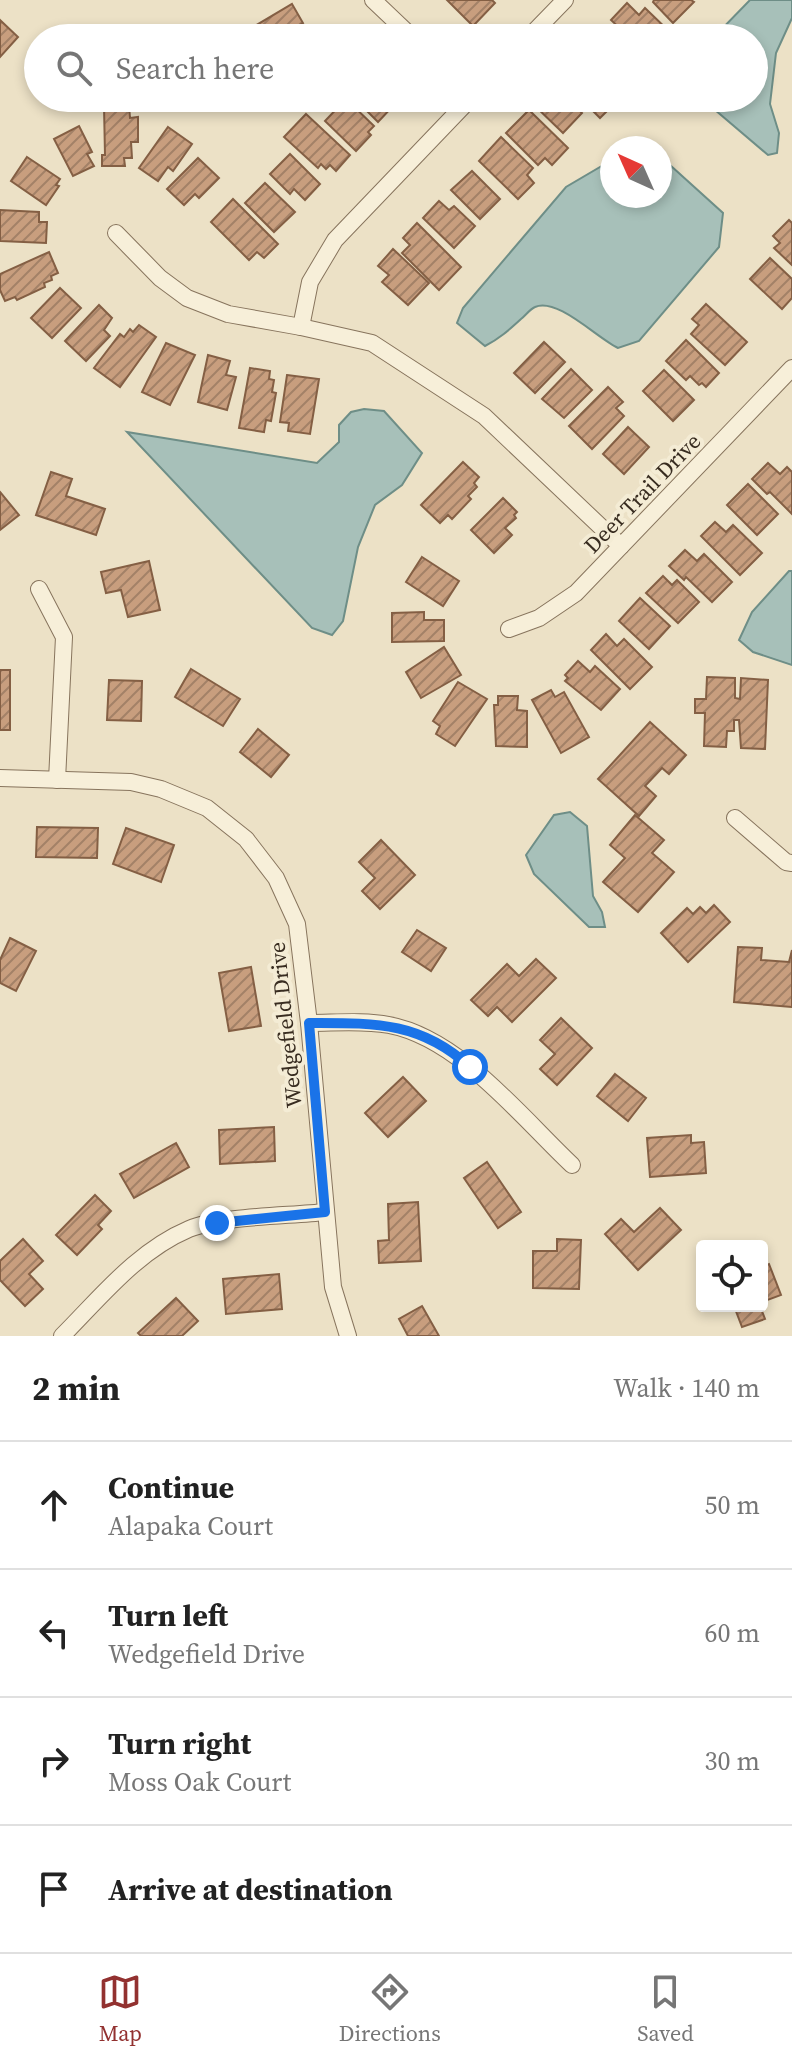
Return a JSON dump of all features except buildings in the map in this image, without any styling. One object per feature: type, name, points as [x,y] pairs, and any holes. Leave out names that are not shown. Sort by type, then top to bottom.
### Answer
[{"type":"street","points":[[373,0],[398,24]]},
{"type":"street","points":[[542,24],[565,0]]},
{"type":"street","points":[[301,327],[310,282],[335,240],[458,112]]},
{"type":"street","points":[[116,233],[160,278],[187,298],[228,314],[372,343],[484,416],[621,546]]},
{"type":"street","name":"Deer Trail Drive","points":[[509,629],[539,618],[576,593],[792,368]]},
{"type":"street","points":[[39,589],[64,637],[57,780]]},
{"type":"street","name":"Wedgefield Drive","points":[[0,778],[131,782],[161,789],[207,808],[246,839],[276,878],[297,924],[333,1287],[348,1336]]},
{"type":"street","points":[[735,818],[786,862],[792,863]]},
{"type":"street","points":[[309,1023],[391,1025],[438,1043],[470,1067],[572,1165]]},
{"type":"street","points":[[62,1336],[144,1254],[191,1228],[325,1212]]},
{"type":"water","points":[[750,0],[792,0],[792,18],[776,53],[770,104],[779,133],[777,153],[768,155],[717,112],[768,112],[768,24],[727,24]]},
{"type":"water","points":[[600,167],[600,208],[672,208],[672,167],[723,213],[719,247],[639,341],[618,348],[565,313],[544,305],[533,308],[485,346],[457,323],[463,308],[566,187]]},
{"type":"water","points":[[364,409],[384,411],[422,453],[402,485],[375,505],[358,547],[343,621],[332,635],[312,628],[127,432],[317,463],[339,442],[339,425],[351,412]]},
{"type":"water","points":[[792,571],[792,665],[753,652],[739,640],[752,612]]},
{"type":"water","points":[[570,812],[587,826],[593,896],[602,912],[605,927],[589,927],[534,874],[526,855],[554,815]]},
{"type":"route","points":[[217,1223],[325,1212],[309,1023],[371,1023],[410,1030],[446,1048],[470,1067]]}]
